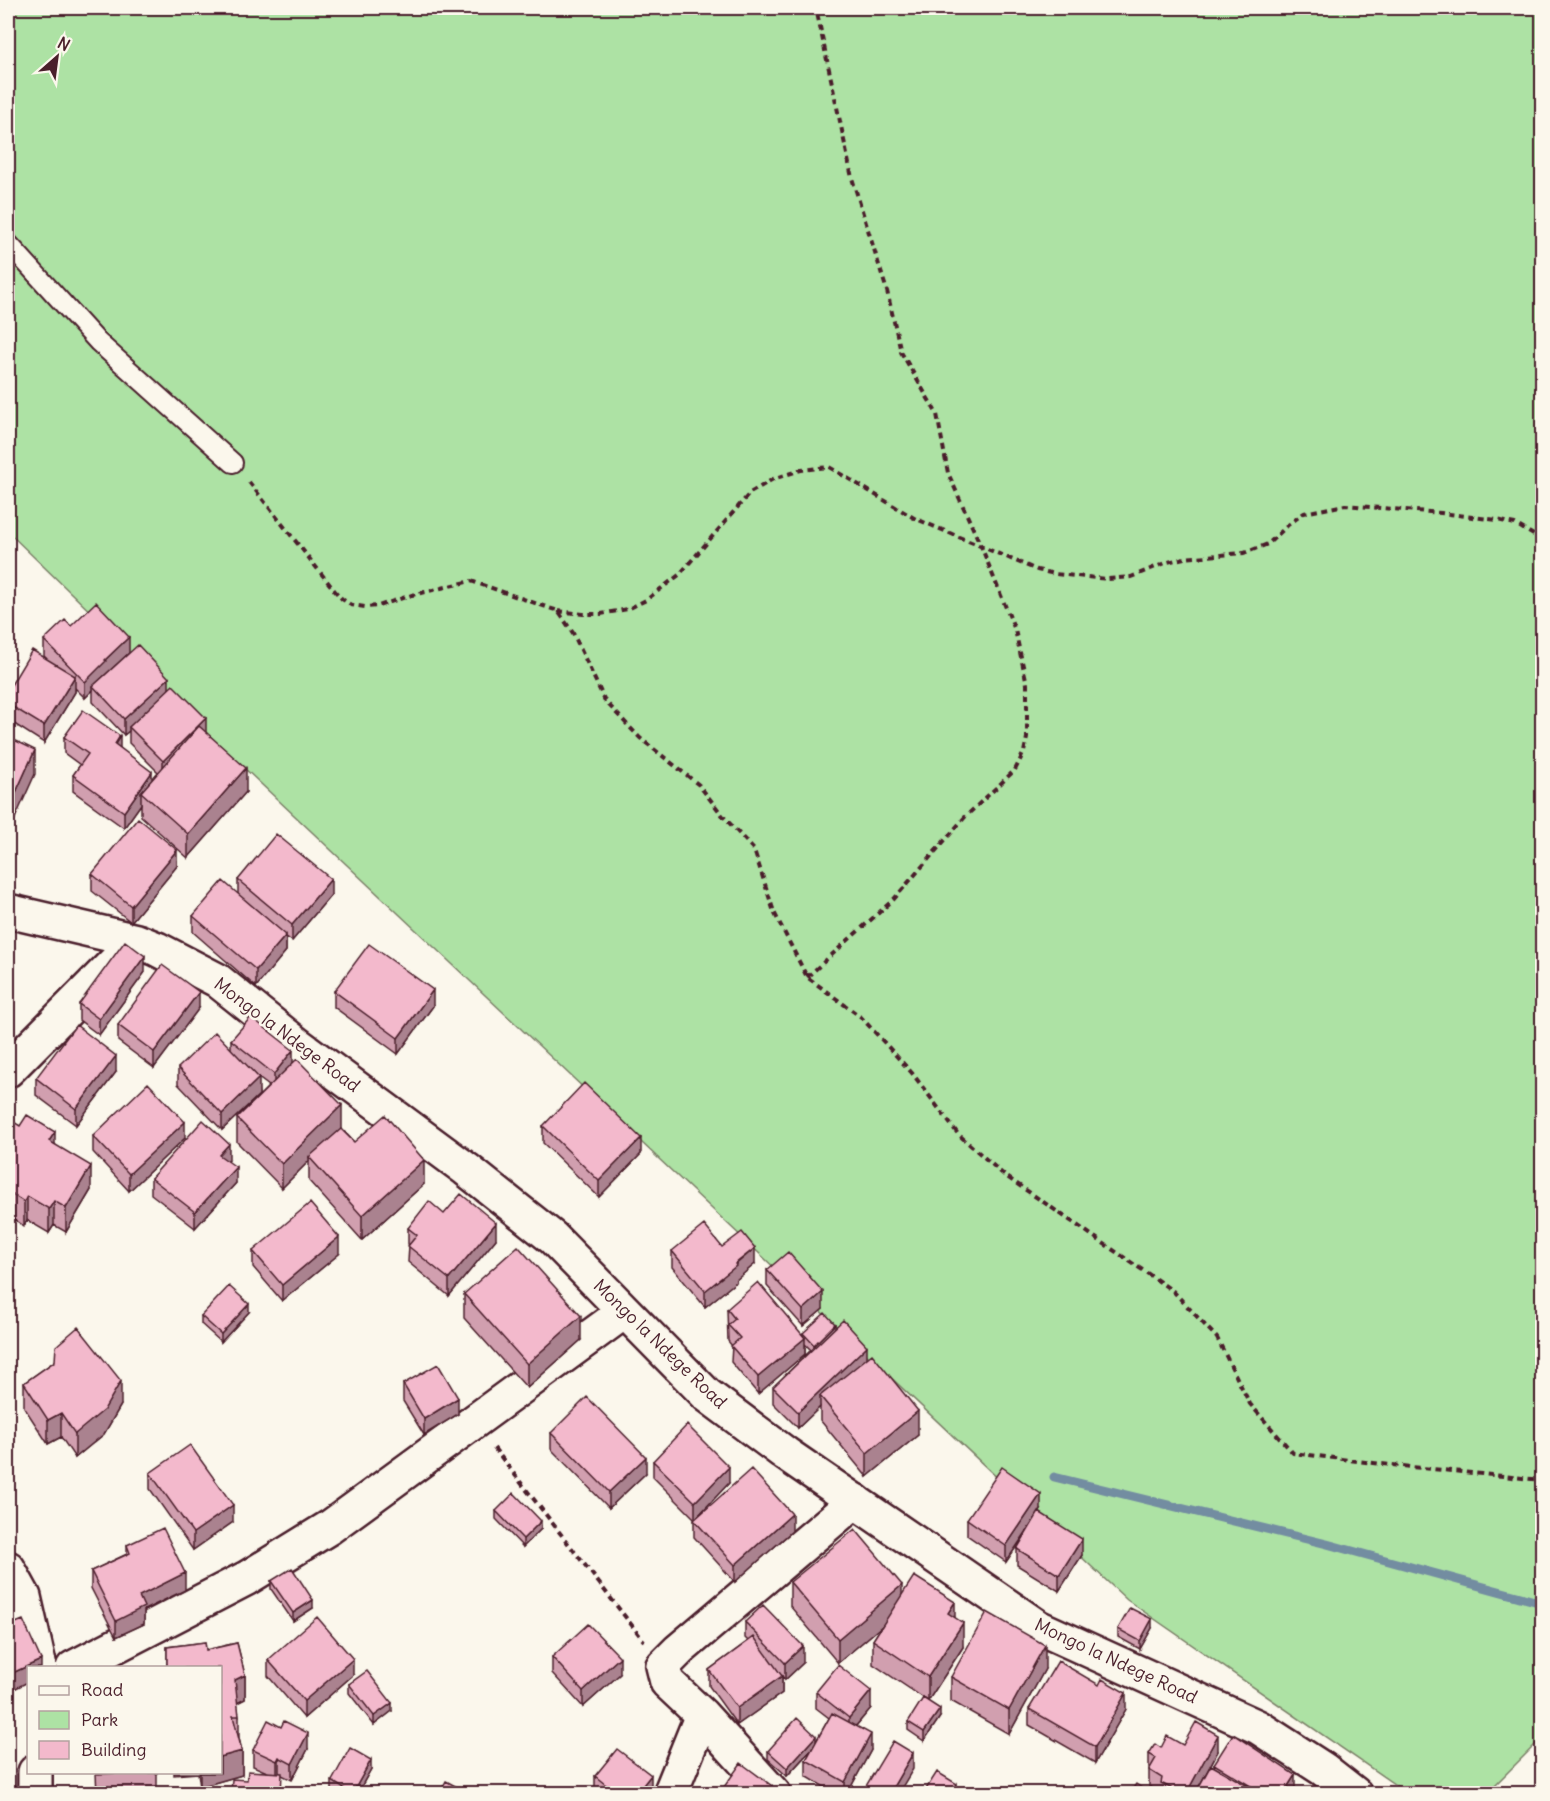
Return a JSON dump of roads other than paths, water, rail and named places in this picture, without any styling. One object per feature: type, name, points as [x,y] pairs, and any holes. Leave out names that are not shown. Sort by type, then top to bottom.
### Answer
[{"type":"street","name":"Mongo la Ndege Road","points":[[8,911],[137,941],[158,949],[217,980],[297,1044],[466,1169],[553,1238],[707,1395],[786,1454],[1038,1627],[1258,1727],[1323,1769],[1355,1794]]},
{"type":"street","points":[[8,1070],[137,941]]},
{"type":"street","points":[[77,1666],[247,1578],[330,1527],[624,1312]]},
{"type":"street","points":[[774,1794],[702,1715],[668,1682],[663,1666],[855,1501]]},
{"type":"street","points":[[8,1568],[24,1597],[40,1666]]},
{"type":"street","points":[[670,1794],[702,1715]]},
{"type":"street","points":[[35,1774],[35,1794]]},
{"type":"lane","points":[[8,243],[98,342],[233,463]]},
{"type":"waterway","points":[[1054,1477],[1327,1544],[1542,1603]]}]
